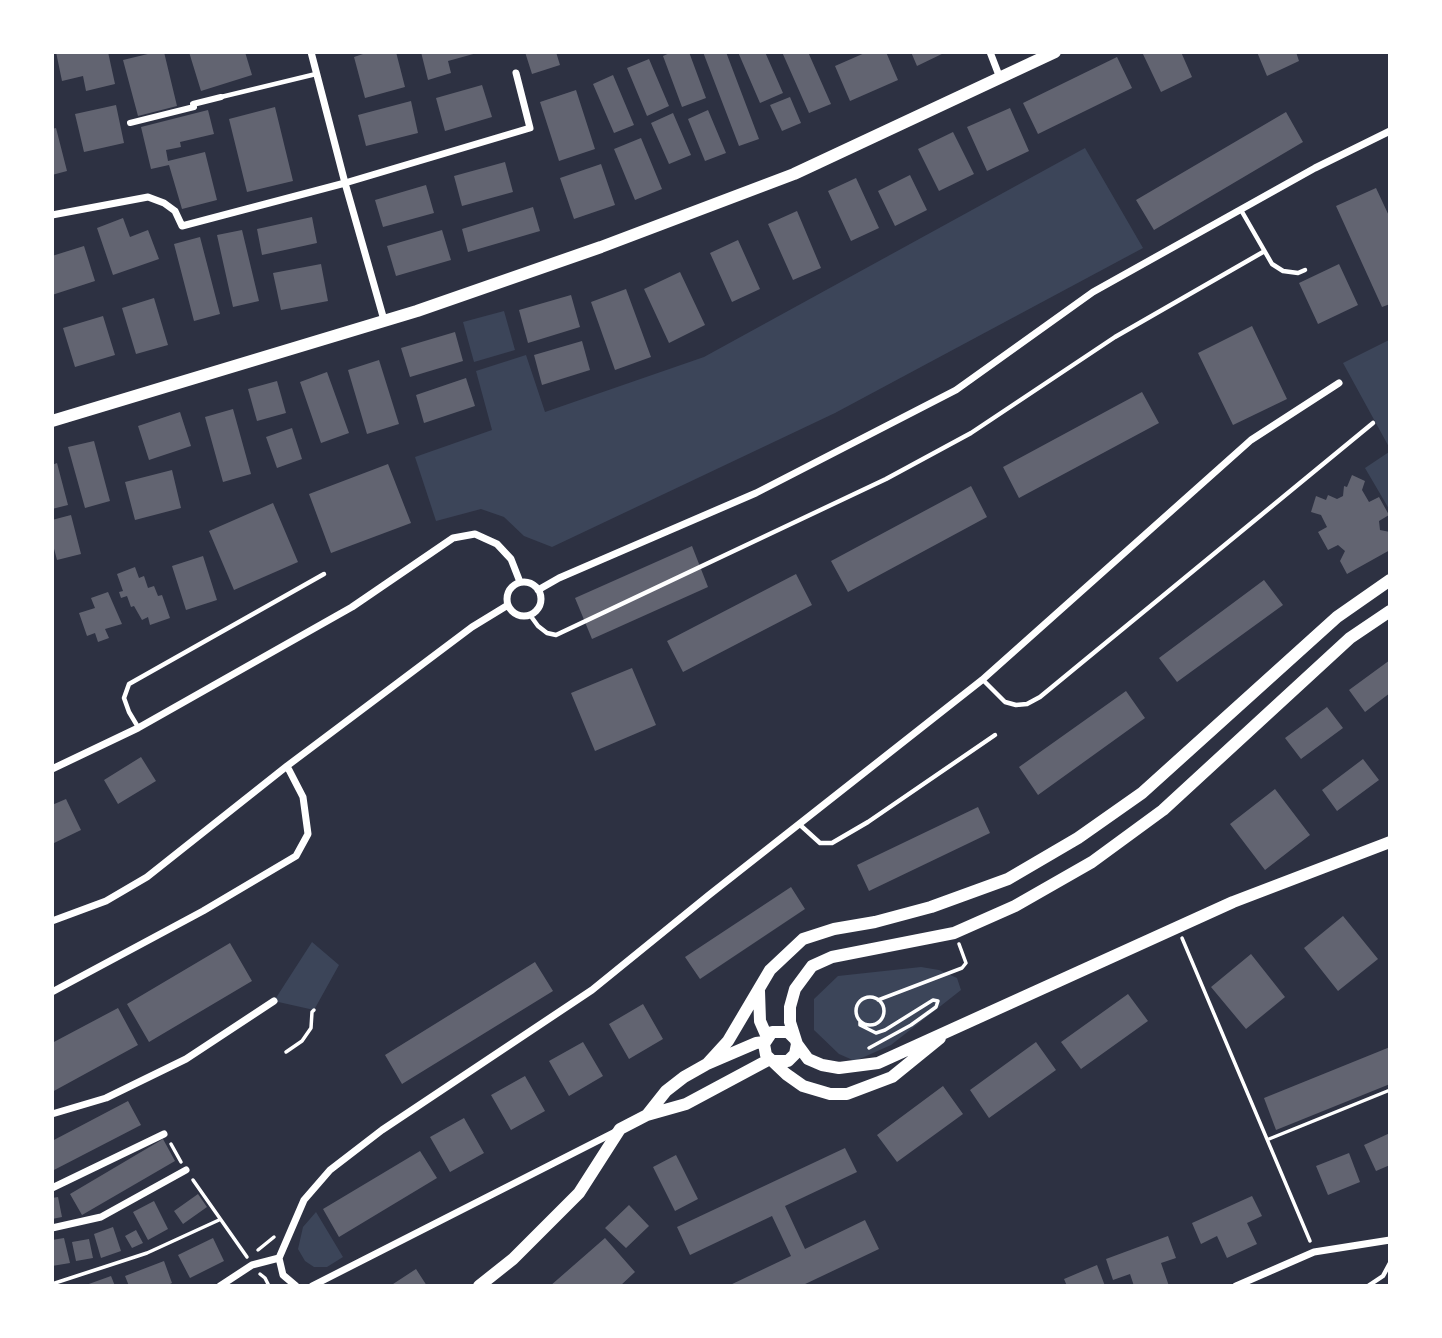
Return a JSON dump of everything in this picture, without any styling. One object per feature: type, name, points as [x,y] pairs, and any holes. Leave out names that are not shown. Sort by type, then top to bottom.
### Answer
[{"type":"street","points":[[311,52],[384,320]]},
{"type":"street","points":[[990,52],[1000,79]]},
{"type":"street","points":[[52,421],[417,311],[588,252],[794,174],[1055,52]]},
{"type":"street","points":[[52,215],[149,197],[174,211],[182,226],[345,183],[530,128],[516,73]]},
{"type":"street","points":[[130,123],[194,107],[194,104],[221,97]]},
{"type":"street","points":[[538,590],[559,578],[756,493],[956,390],[1093,292],[1315,168],[1390,131]]},
{"type":"street","points":[[296,1286],[283,1275],[279,1258],[304,1200],[330,1170],[382,1130],[592,990],[982,680],[1251,440],[1339,383]]},
{"type":"street","points":[[52,769],[138,728],[352,607],[453,538],[475,534],[498,544],[511,559],[520,582]]},
{"type":"street","points":[[707,1064],[728,1041],[770,971],[803,939],[834,929],[875,922],[931,907],[1009,879],[1078,838],[1142,793],[1337,617],[1390,580]]},
{"type":"street","points":[[532,583],[538,590],[541,603],[535,612],[520,616],[510,610],[507,593],[515,584],[532,583]]},
{"type":"street","points":[[52,921],[106,901],[147,877],[287,766],[472,627],[508,605]]},
{"type":"street","points":[[312,1286],[647,1115],[686,1104],[771,1060],[788,1061],[795,1054],[796,1042],[790,1022],[794,989],[812,966],[832,957],[954,933],[1015,906],[1092,862],[1153,818],[1350,638],[1390,611]]},
{"type":"street","points":[[52,992],[203,911],[296,856],[308,834],[303,797],[287,766]]},
{"type":"street","points":[[647,1115],[666,1091],[707,1064],[766,1040],[772,1032],[782,1030],[792,1035],[801,1052],[813,1062],[839,1068],[878,1063],[1233,902],[1389,841]]},
{"type":"street","points":[[759,991],[765,1051],[771,1060],[803,1086],[830,1094],[847,1094],[892,1077],[948,1030]]},
{"type":"street","points":[[52,1114],[106,1098],[186,1059],[274,1001]]},
{"type":"street","points":[[479,1286],[513,1259],[579,1193],[620,1129]]},
{"type":"street","points":[[52,1188],[164,1134]]},
{"type":"street","points":[[52,1228],[102,1217],[186,1170]]},
{"type":"street","points":[[1236,1286],[1314,1252],[1390,1240]]},
{"type":"street","points":[[220,1286],[252,1265],[279,1258]]},
{"type":"lane","points":[[221,97],[316,74]]},
{"type":"lane","points":[[1241,210],[1272,264],[1283,271],[1298,273],[1305,270]]},
{"type":"lane","points":[[530,615],[547,634],[556,635],[886,479],[971,433],[1115,337],[1263,251]]},
{"type":"lane","points":[[982,680],[1005,702],[1027,704],[1040,698],[1373,423]]},
{"type":"lane","points":[[138,728],[124,698],[129,684],[324,574]]},
{"type":"lane","points":[[799,824],[820,843],[832,843],[868,822],[995,735]]},
{"type":"lane","points":[[1368,1286],[1383,1276],[1390,1263]]},
{"type":"path","points":[[1177,927],[1269,1139],[1314,1252]]},
{"type":"path","points":[[878,1000],[962,968],[967,963],[954,933]]},
{"type":"path","points":[[860,1021],[867,1025],[880,1020],[883,1007],[878,1000],[870,997],[861,1000],[856,1012],[860,1025],[867,1031],[876,1033],[933,1000],[938,1001],[936,1007],[911,1025],[868,1048]]},
{"type":"path","points":[[286,1052],[302,1041],[311,1028],[314,1010]]},
{"type":"path","points":[[1269,1139],[1390,1090]]},
{"type":"path","points":[[164,1134],[219,1220],[248,1258]]},
{"type":"path","points":[[52,1284],[147,1253],[219,1220]]},
{"type":"shaded area","points":[[1085,148],[1143,248],[835,413],[552,547],[524,536],[504,517],[481,509],[436,521],[415,457],[492,430],[476,371],[526,355],[545,412],[704,357]]},
{"type":"shaded area","points":[[504,311],[515,350],[474,362],[463,322]]},
{"type":"shaded area","points":[[1389,340],[1389,447],[1343,363]]},
{"type":"shaded area","points":[[1389,452],[1389,509],[1365,468]]},
{"type":"shaded area","points":[[312,942],[339,965],[314,1010],[274,1001]]},
{"type":"shaded area","points":[[921,967],[939,970],[957,978],[961,990],[891,1045],[855,1061],[839,1054],[814,1030],[814,999],[838,976]]},
{"type":"shaded area","points":[[316,1212],[343,1257],[327,1267],[314,1267],[305,1261],[298,1249],[303,1227]]},
{"type":"building","points":[[56,52],[108,52],[115,84],[86,91],[83,76],[62,81]]},
{"type":"building","points":[[164,52],[177,106],[138,116],[123,60]]},
{"type":"building","points":[[189,52],[245,52],[252,75],[201,91]]},
{"type":"building","points":[[369,52],[396,52],[405,87],[365,98],[354,57]]},
{"type":"building","points":[[421,52],[477,53],[448,61],[451,73],[428,80]]},
{"type":"building","points":[[525,52],[556,52],[560,65],[532,74]]},
{"type":"building","points":[[672,52],[689,52],[706,98],[682,107],[663,56]]},
{"type":"building","points":[[703,52],[726,52],[759,139],[739,146]]},
{"type":"building","points":[[738,52],[765,52],[783,93],[760,103]]},
{"type":"building","points":[[782,52],[808,52],[831,104],[809,113]]},
{"type":"building","points":[[867,52],[886,52],[898,80],[850,101],[835,66]]},
{"type":"building","points":[[911,52],[946,52],[917,66]]},
{"type":"building","points":[[1142,52],[1181,52],[1192,77],[1161,92]]},
{"type":"building","points":[[1257,52],[1296,52],[1299,61],[1267,76]]},
{"type":"building","points":[[1117,57],[1132,88],[1038,134],[1023,103]]},
{"type":"building","points":[[649,59],[669,106],[647,116],[627,68]]},
{"type":"building","points":[[613,75],[634,125],[614,133],[593,84]]},
{"type":"building","points":[[482,85],[492,117],[445,131],[436,98]]},
{"type":"building","points":[[576,90],[595,149],[559,161],[540,102]]},
{"type":"building","points":[[790,97],[801,123],[782,131],[770,105]]},
{"type":"building","points":[[411,101],[418,133],[366,146],[358,115]]},
{"type":"building","points":[[116,105],[124,143],[84,152],[75,114]]},
{"type":"building","points":[[275,107],[293,181],[247,192],[229,119]]},
{"type":"building","points":[[1010,108],[1029,151],[987,171],[967,127]]},
{"type":"building","points":[[208,110],[214,134],[180,142],[181,147],[166,150],[168,161],[205,152],[217,200],[182,209],[169,165],[151,169],[141,127]]},
{"type":"building","points":[[708,110],[726,153],[705,161],[688,119]]},
{"type":"building","points":[[1286,112],[1303,142],[1154,230],[1136,200]]},
{"type":"building","points":[[673,113],[691,155],[669,164],[651,123]]},
{"type":"building","points":[[56,128],[67,171],[52,175],[52,129]]},
{"type":"building","points":[[953,132],[974,174],[939,191],[918,149]]},
{"type":"building","points":[[641,138],[662,189],[635,200],[614,149]]},
{"type":"building","points":[[505,162],[513,192],[462,206],[454,176]]},
{"type":"building","points":[[601,164],[615,205],[574,219],[560,178]]},
{"type":"building","points":[[910,175],[927,210],[895,226],[878,191]]},
{"type":"building","points":[[856,178],[879,228],[851,241],[828,191]]},
{"type":"building","points":[[426,185],[434,213],[383,227],[375,200]]},
{"type":"building","points":[[1376,188],[1390,218],[1390,304],[1382,307],[1336,206]]},
{"type":"building","points":[[533,207],[540,231],[468,252],[462,229]]},
{"type":"building","points":[[797,211],[821,268],[793,280],[768,224]]},
{"type":"building","points":[[312,217],[317,243],[262,255],[257,229]]},
{"type":"building","points":[[123,218],[130,237],[148,230],[159,259],[113,275],[97,228]]},
{"type":"building","points":[[242,230],[259,301],[233,307],[217,235]]},
{"type":"building","points":[[442,230],[451,260],[396,276],[387,246]]},
{"type":"building","points":[[200,237],[220,314],[194,321],[174,244]]},
{"type":"building","points":[[738,240],[760,289],[732,302],[710,253]]},
{"type":"building","points":[[84,246],[95,281],[52,295],[52,256]]},
{"type":"building","points":[[321,264],[328,301],[281,310],[273,273]]},
{"type":"building","points":[[1339,264],[1358,305],[1318,324],[1299,283]]},
{"type":"building","points":[[680,272],[705,325],[669,343],[644,289]]},
{"type":"building","points":[[626,289],[651,357],[615,370],[591,302]]},
{"type":"building","points":[[571,295],[580,327],[528,343],[519,310]]},
{"type":"building","points":[[154,298],[168,345],[136,354],[122,308]]},
{"type":"building","points":[[103,316],[115,355],[75,367],[63,328]]},
{"type":"building","points":[[1252,326],[1287,399],[1233,425],[1198,353]]},
{"type":"building","points":[[455,332],[463,361],[410,377],[401,348]]},
{"type":"building","points":[[582,341],[590,370],[542,385],[534,355]]},
{"type":"building","points":[[379,360],[399,424],[367,434],[348,370]]},
{"type":"building","points":[[327,372],[349,433],[321,443],[300,382]]},
{"type":"building","points":[[466,378],[475,406],[424,423],[416,395]]},
{"type":"building","points":[[277,381],[286,413],[257,421],[248,389]]},
{"type":"building","points":[[1142,392],[1159,423],[1019,498],[1003,467]]},
{"type":"building","points":[[233,409],[251,474],[223,482],[205,417]]},
{"type":"building","points":[[180,412],[191,446],[149,460],[138,426]]},
{"type":"building","points":[[292,428],[302,459],[277,468],[266,437]]},
{"type":"building","points":[[94,441],[110,501],[85,508],[68,447]]},
{"type":"building","points":[[57,463],[68,505],[52,509],[52,465]]},
{"type":"building","points":[[388,464],[411,523],[331,553],[309,494]]},
{"type":"building","points":[[172,470],[181,508],[135,520],[125,482]]},
{"type":"building","points":[[1352,475],[1365,481],[1362,490],[1369,502],[1379,497],[1389,515],[1379,521],[1380,530],[1390,532],[1390,550],[1347,574],[1340,561],[1345,551],[1338,545],[1328,550],[1318,532],[1327,527],[1321,515],[1311,512],[1316,496],[1326,500],[1328,495],[1337,499],[1343,496],[1344,486],[1347,487]]},
{"type":"building","points":[[971,486],[987,517],[848,592],[831,561]]},
{"type":"building","points":[[273,503],[298,562],[234,590],[209,531]]},
{"type":"building","points":[[71,515],[81,554],[57,560],[52,541],[52,520]]},
{"type":"building","points":[[692,546],[708,587],[592,639],[575,598]]},
{"type":"building","points":[[203,556],[217,600],[186,610],[172,566]]},
{"type":"building","points":[[135,567],[139,578],[144,576],[148,588],[154,586],[158,596],[162,595],[170,618],[150,625],[148,617],[142,620],[134,606],[131,607],[127,596],[121,598],[119,592],[123,591],[117,574]]},
{"type":"building","points":[[796,574],[812,605],[683,672],[667,641]]},
{"type":"building","points":[[1264,580],[1283,605],[1177,682],[1159,658]]},
{"type":"building","points":[[108,592],[122,624],[105,629],[109,638],[98,642],[95,633],[87,636],[79,613],[95,608],[91,598]]},
{"type":"building","points":[[1390,660],[1390,693],[1365,712],[1349,690]]},
{"type":"building","points":[[632,668],[656,725],[595,751],[571,693]]},
{"type":"building","points":[[1126,691],[1145,718],[1038,795],[1019,767]]},
{"type":"building","points":[[1327,707],[1343,728],[1301,759],[1285,738]]},
{"type":"building","points":[[141,757],[156,781],[118,804],[104,780]]},
{"type":"building","points":[[1363,759],[1379,780],[1337,811],[1322,790]]},
{"type":"building","points":[[1275,789],[1310,835],[1265,870],[1230,824]]},
{"type":"building","points":[[66,799],[81,830],[52,844],[52,805]]},
{"type":"building","points":[[978,807],[990,833],[869,891],[857,865]]},
{"type":"building","points":[[791,887],[805,909],[700,979],[685,957]]},
{"type":"building","points":[[1343,916],[1378,959],[1338,991],[1304,948]]},
{"type":"building","points":[[230,943],[252,981],[149,1042],[127,1004]]},
{"type":"building","points":[[1251,954],[1285,997],[1246,1029],[1211,987]]},
{"type":"building","points":[[535,962],[553,991],[402,1084],[385,1055]]},
{"type":"building","points":[[1128,994],[1148,1021],[1081,1069],[1061,1042]]},
{"type":"building","points":[[643,1004],[663,1039],[629,1059],[609,1024]]},
{"type":"building","points":[[118,1008],[138,1045],[52,1092],[52,1043]]},
{"type":"building","points":[[583,1042],[603,1076],[569,1096],[549,1061]]},
{"type":"building","points":[[1036,1042],[1056,1070],[989,1118],[970,1090]]},
{"type":"building","points":[[1390,1047],[1390,1084],[1276,1130],[1264,1098]]},
{"type":"building","points":[[525,1076],[545,1111],[511,1130],[491,1095]]},
{"type":"building","points":[[943,1086],[963,1114],[897,1162],[877,1135]]},
{"type":"building","points":[[128,1101],[141,1125],[52,1171],[52,1141]]},
{"type":"building","points":[[464,1118],[484,1153],[450,1172],[430,1137]]},
{"type":"building","points":[[1390,1133],[1390,1165],[1376,1171],[1364,1145]]},
{"type":"building","points":[[163,1139],[175,1161],[82,1215],[70,1194]]},
{"type":"building","points":[[845,1148],[857,1172],[785,1206],[805,1249],[865,1220],[879,1249],[801,1286],[728,1286],[791,1256],[772,1216],[690,1255],[677,1227]]},
{"type":"building","points":[[420,1151],[437,1178],[339,1237],[323,1209]]},
{"type":"building","points":[[1349,1153],[1360,1182],[1328,1195],[1316,1166]]},
{"type":"building","points":[[676,1155],[698,1199],[675,1211],[653,1167]]},
{"type":"building","points":[[198,1194],[207,1207],[183,1224],[174,1211]]},
{"type":"building","points":[[1252,1196],[1262,1216],[1247,1223],[1257,1244],[1227,1258],[1217,1236],[1201,1244],[1192,1223]]},
{"type":"building","points":[[58,1197],[62,1217],[52,1219],[52,1198]]},
{"type":"building","points":[[154,1201],[168,1229],[148,1240],[133,1212]]},
{"type":"building","points":[[629,1205],[649,1226],[626,1248],[605,1228]]},
{"type":"building","points":[[113,1227],[121,1251],[101,1258],[94,1234]]},
{"type":"building","points":[[136,1230],[143,1243],[132,1248],[125,1236]]},
{"type":"building","points":[[1168,1236],[1176,1258],[1161,1263],[1169,1286],[1134,1286],[1130,1274],[1113,1280],[1106,1259]]},
{"type":"building","points":[[64,1238],[70,1263],[52,1266],[52,1240]]},
{"type":"building","points":[[213,1238],[224,1261],[190,1278],[178,1255]]},
{"type":"building","points":[[605,1238],[635,1272],[620,1286],[550,1286]]},
{"type":"building","points":[[89,1239],[93,1258],[76,1261],[72,1242]]},
{"type":"building","points":[[164,1261],[172,1283],[166,1286],[129,1286],[125,1276]]},
{"type":"building","points":[[1097,1265],[1105,1286],[1067,1286],[1064,1279]]},
{"type":"building","points":[[416,1269],[427,1286],[390,1286]]},
{"type":"building","points":[[111,1276],[115,1286],[86,1286],[86,1285]]}]
